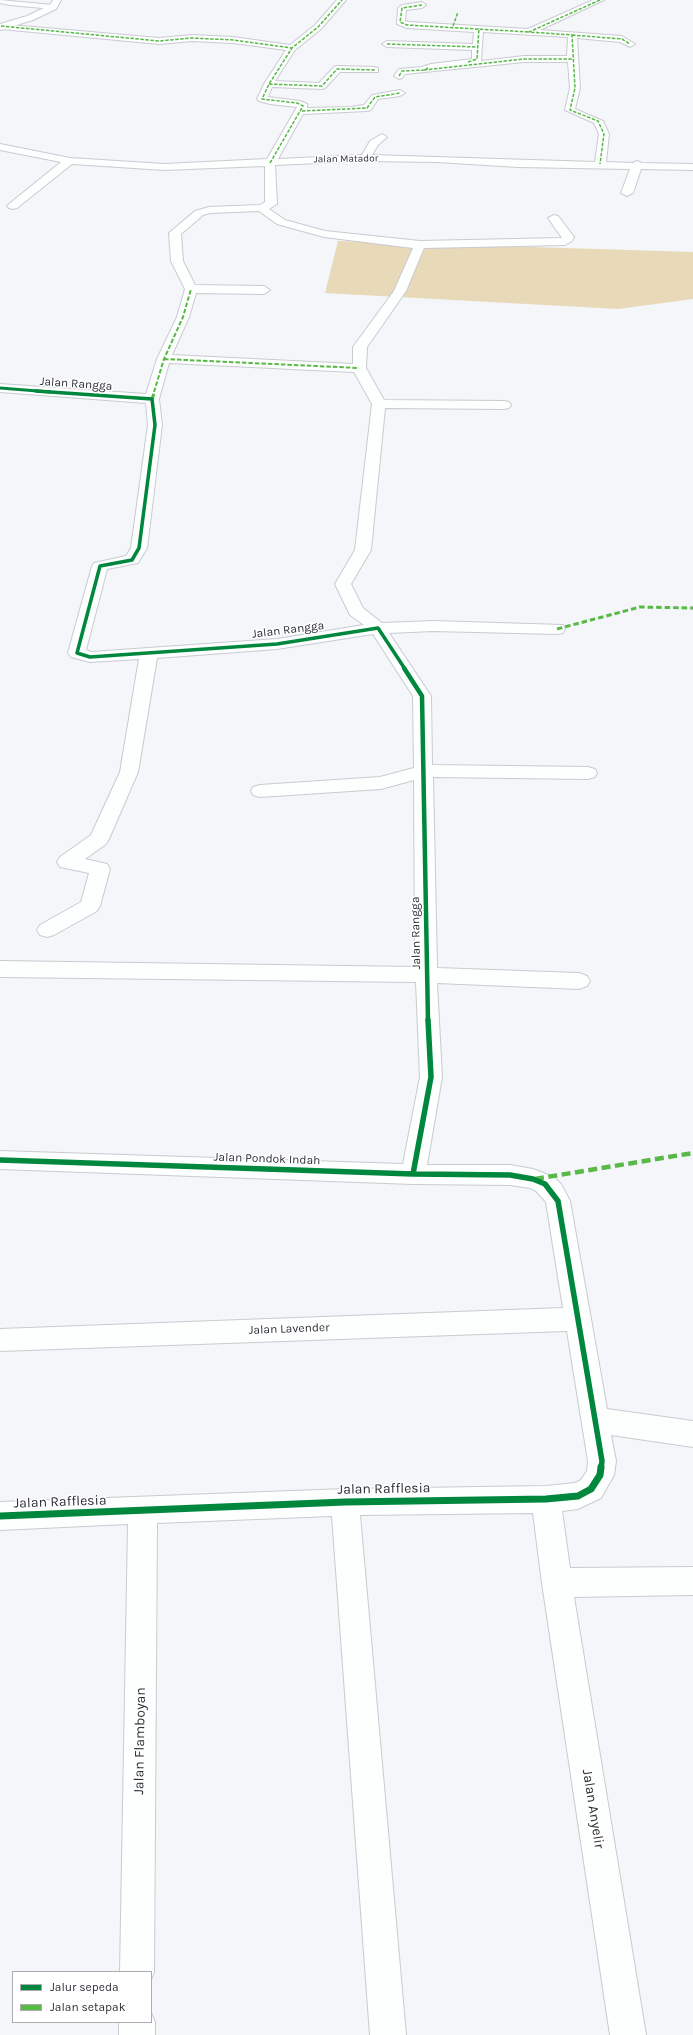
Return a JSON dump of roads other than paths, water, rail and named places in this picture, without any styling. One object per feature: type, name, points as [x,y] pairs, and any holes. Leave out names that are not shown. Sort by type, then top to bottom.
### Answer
[{"type":"street","points":[[302,111],[303,106],[297,103],[262,99],[269,84],[292,48],[318,27],[342,0]]},
{"type":"street","points":[[529,32],[600,0]]},
{"type":"street","points":[[0,26],[30,18],[55,3]]},
{"type":"street","points":[[422,5],[402,8],[400,22],[407,25],[453,26],[622,39],[630,44]]},
{"type":"street","points":[[453,26],[458,12]]},
{"type":"street","points":[[0,26],[159,42],[192,38],[233,40],[292,48]]},
{"type":"street","points":[[424,70],[431,67],[476,61],[479,28]]},
{"type":"street","points":[[572,35],[572,59],[575,88],[570,110],[598,121],[604,134],[600,164]]},
{"type":"street","points":[[387,44],[478,47]]},
{"type":"street","points":[[399,76],[402,71],[524,59],[572,59]]},
{"type":"street","points":[[269,84],[322,86],[337,69],[375,70]]},
{"type":"street","points":[[152,399],[164,359],[183,317],[191,289],[177,260],[175,233],[199,212],[209,210],[262,208],[272,204],[270,163],[294,118],[302,111],[351,110],[367,108],[375,96],[400,93]]},
{"type":"street","points":[[365,158],[374,143],[382,137]]},
{"type":"street","name":"Jalan Matador","points":[[0,147],[70,162],[164,167],[365,158],[438,159],[518,164],[637,164],[693,167]]},
{"type":"street","points":[[13,206],[70,162]]},
{"type":"street","points":[[627,193],[637,164]]},
{"type":"street","points":[[262,208],[265,212],[281,222],[324,234],[420,246],[562,241],[568,239],[554,218]]},
{"type":"street","points":[[420,246],[400,291],[360,347],[359,368],[379,404],[363,550],[343,584],[356,611],[378,628],[433,626],[557,629]]},
{"type":"street","points":[[191,289],[264,290]]},
{"type":"street","points":[[164,359],[359,368]]},
{"type":"street","name":"Jalan Rangga","points":[[0,388],[152,399],[155,425],[139,548],[132,560],[100,566],[77,653],[90,657],[277,644],[378,628],[422,696],[426,975],[431,1077],[413,1174]]},
{"type":"street","points":[[379,404],[504,405]]},
{"type":"street","points":[[47,930],[90,906],[100,869],[67,862],[99,839],[129,772],[149,652]]},
{"type":"street","points":[[260,792],[381,783],[424,771],[588,773]]},
{"type":"street","points":[[0,969],[426,975],[579,981]]},
{"type":"street","name":"Jalan Pondok Indah","points":[[0,1160],[413,1174],[510,1175],[533,1179]]},
{"type":"street","name":"Jalan Rafflesia","points":[[0,1516],[345,1502],[546,1500],[578,1496],[591,1489],[600,1475],[602,1461],[558,1201],[552,1191],[545,1184],[533,1179]]},
{"type":"street","name":"Jalan Lavender","points":[[0,1340],[579,1319]]},
{"type":"street","points":[[595,1420],[693,1434]]},
{"type":"street","name":"Jalan Anyelir","points":[[546,1500],[557,1583],[628,2035]]},
{"type":"street","points":[[345,1502],[388,2035]]},
{"type":"street","name":"Jalan Flamboyan","points":[[137,1971],[143,1511]]},
{"type":"street","points":[[557,1583],[693,1581]]},
{"type":"street","points":[[136,2035],[137,2023]]},
{"type":"lane","points":[[0,1],[10,4],[55,3]]}]
